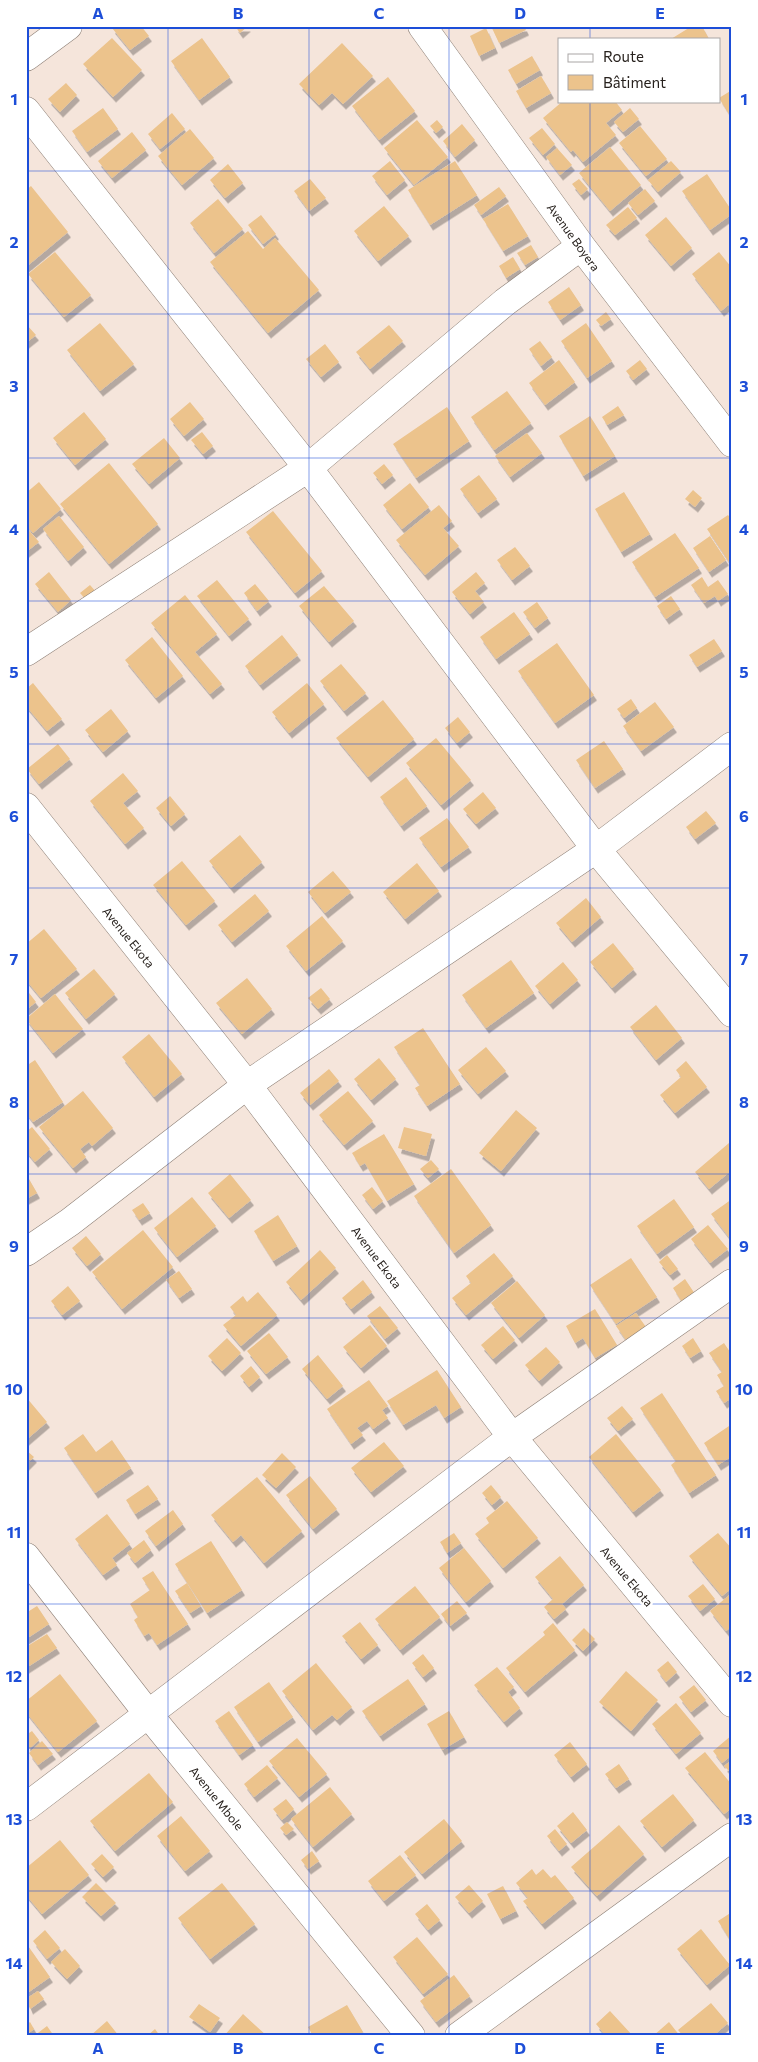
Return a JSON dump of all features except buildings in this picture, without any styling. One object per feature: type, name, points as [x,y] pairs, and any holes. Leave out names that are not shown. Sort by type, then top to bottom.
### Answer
[{"type":"street","points":[[26,57],[68,26]]},
{"type":"street","name":"Avenue Boyera","points":[[422,26],[581,246],[732,443]]},
{"type":"street","points":[[26,111],[308,468],[596,849],[732,1013]]},
{"type":"street","points":[[26,652],[308,468],[505,302],[581,246]]},
{"type":"street","points":[[26,1252],[70,1222],[247,1085],[596,849],[732,746]]},
{"type":"street","name":"Avenue Ekota","points":[[26,807],[247,1085],[512,1437],[732,1703]]},
{"type":"street","points":[[26,1807],[512,1437],[732,1283]]},
{"type":"street","name":"Avenue Mbole","points":[[26,1558],[149,1714],[412,2036]]},
{"type":"street","points":[[459,2036],[732,1837]]}]
